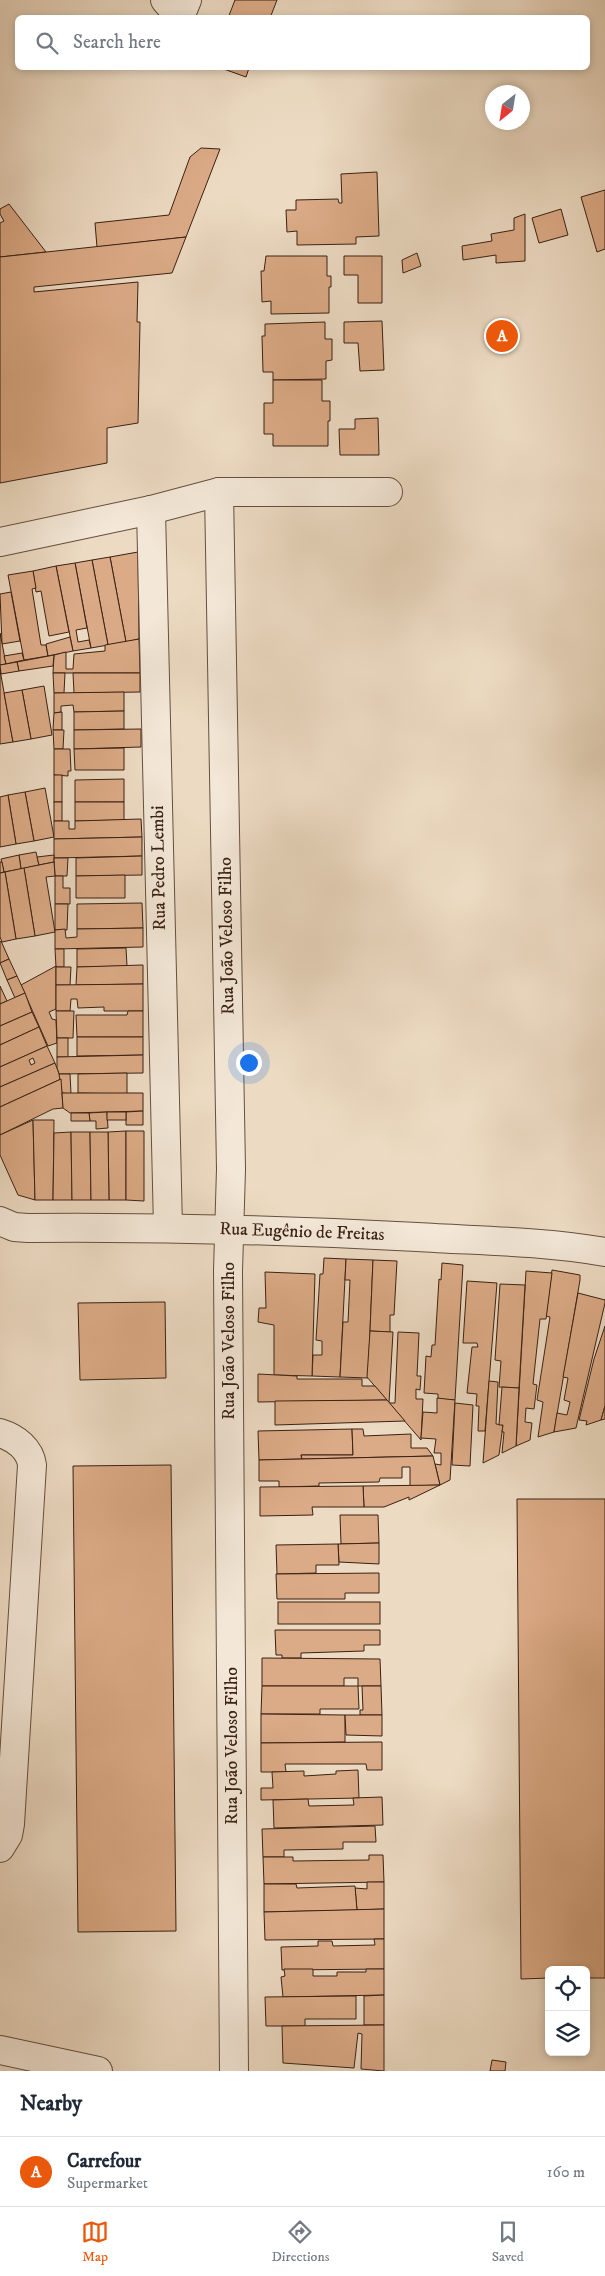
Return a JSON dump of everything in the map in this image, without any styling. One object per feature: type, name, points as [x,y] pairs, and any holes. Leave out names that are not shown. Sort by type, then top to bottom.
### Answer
[{"type":"street","points":[[165,0],[178,15]]},
{"type":"street","points":[[181,15],[187,0]]},
{"type":"street","points":[[0,542],[151,510],[220,492],[388,492]]},
{"type":"street","name":"Rua João Veloso Filho","points":[[220,492],[231,1169],[229,1230],[234,2071]]},
{"type":"street","name":"Rua Pedro Lembi","points":[[151,510],[168,1227]]},
{"type":"street","name":"Rua Eugênio de Freitas","points":[[0,1221],[14,1227],[28,1228],[168,1227],[366,1234],[570,1246],[605,1252]]},
{"type":"street","points":[[0,1433],[18,1442],[24,1448],[31,1456],[32,1465],[10,1824],[8,1835],[0,1848]]},
{"type":"street","points":[[0,2050],[98,2071]]},
{"type":"building","points":[[235,0],[277,0],[271,15],[229,15]]},
{"type":"building","points":[[227,70],[248,70],[246,77]]},
{"type":"building","points":[[201,148],[220,149],[186,237],[97,247],[95,223],[169,215],[190,157]]},
{"type":"building","points":[[377,172],[379,236],[356,237],[356,244],[297,245],[297,231],[287,232],[286,210],[296,210],[296,200],[338,199],[339,203],[342,203],[341,174]]},
{"type":"building","points":[[605,190],[605,249],[597,252],[581,197]]},
{"type":"building","points":[[9,204],[46,252],[0,257],[0,223],[4,221],[0,214],[0,209]]},
{"type":"building","points":[[561,209],[568,235],[539,243],[532,218]]},
{"type":"building","points":[[525,214],[525,261],[496,263],[496,255],[463,260],[462,246],[492,241],[491,234],[514,230],[514,218]]},
{"type":"building","points":[[186,237],[172,273],[34,287],[34,292],[138,282],[137,322],[140,322],[138,423],[107,428],[107,463],[0,483],[0,257]]},
{"type":"building","points":[[417,253],[421,266],[403,273],[402,260]]},
{"type":"building","points":[[266,256],[327,256],[327,276],[331,276],[329,313],[271,314],[271,301],[262,302],[261,271],[264,271]]},
{"type":"building","points":[[344,256],[382,256],[382,303],[358,303],[358,275],[344,275]]},
{"type":"building","points":[[382,321],[384,370],[360,371],[358,343],[344,343],[344,322]]},
{"type":"building","points":[[325,322],[325,339],[332,339],[332,360],[326,361],[326,379],[273,380],[273,372],[263,372],[262,336],[265,336],[265,324]]},
{"type":"building","points":[[273,380],[322,380],[322,401],[330,401],[328,446],[273,446],[273,434],[264,434],[264,403],[273,403]]},
{"type":"building","points":[[378,418],[379,455],[340,455],[339,429],[355,429],[355,419]]},
{"type":"building","points":[[138,552],[139,639],[126,642],[110,557]]},
{"type":"building","points":[[110,557],[126,642],[108,645],[92,560]]},
{"type":"building","points":[[92,560],[108,645],[91,648],[75,563]]},
{"type":"building","points":[[75,563],[87,628],[76,630],[78,642],[89,640],[91,648],[73,651],[56,566]]},
{"type":"building","points":[[56,566],[69,632],[49,636],[41,591],[36,592],[33,571]]},
{"type":"building","points":[[33,571],[36,588],[32,589],[41,645],[46,645],[48,656],[24,660],[8,575]]},
{"type":"building","points":[[11,592],[20,641],[2,644],[0,594]]},
{"type":"building","points":[[0,633],[6,664],[0,665]]},
{"type":"building","points":[[70,637],[73,651],[48,656],[46,644]]},
{"type":"building","points":[[139,639],[140,673],[53,673],[54,655],[66,652],[66,669],[73,669],[74,654],[105,651],[105,645]]},
{"type":"building","points":[[22,653],[24,660],[6,664],[4,656]]},
{"type":"building","points":[[54,655],[53,666],[19,671],[17,662]]},
{"type":"building","points":[[17,662],[19,671],[1,674],[0,665]]},
{"type":"building","points":[[0,670],[13,742],[0,744]]},
{"type":"building","points":[[53,673],[65,673],[64,693],[54,693]]},
{"type":"building","points":[[73,673],[140,673],[140,692],[74,693]]},
{"type":"building","points":[[44,686],[52,735],[31,739],[22,690]]},
{"type":"building","points":[[22,690],[31,739],[13,742],[4,693]]},
{"type":"building","points":[[124,692],[124,711],[74,712],[73,705],[61,706],[61,712],[54,713],[54,693]]},
{"type":"building","points":[[124,711],[124,729],[74,730],[74,712]]},
{"type":"building","points":[[62,712],[62,730],[53,730],[54,713]]},
{"type":"building","points":[[141,729],[141,747],[74,749],[74,730]]},
{"type":"building","points":[[53,730],[64,730],[63,749],[54,749]]},
{"type":"building","points":[[124,748],[124,770],[75,770],[74,749]]},
{"type":"building","points":[[54,749],[70,749],[71,771],[68,771],[68,776],[54,775]]},
{"type":"building","points":[[54,775],[62,775],[62,802],[54,802]]},
{"type":"building","points":[[124,779],[124,802],[75,802],[75,780]]},
{"type":"building","points":[[45,788],[54,837],[34,841],[25,792]]},
{"type":"building","points":[[25,792],[34,841],[16,844],[8,795]]},
{"type":"building","points":[[8,795],[16,844],[0,847],[0,797]]},
{"type":"building","points":[[54,802],[62,802],[62,821],[54,821]]},
{"type":"building","points":[[75,802],[124,802],[124,820],[75,821]]},
{"type":"building","points":[[141,819],[142,837],[54,839],[54,821],[69,821],[69,829],[75,829],[75,821]]},
{"type":"building","points":[[142,837],[142,856],[54,858],[54,839]]},
{"type":"building","points":[[36,852],[39,865],[21,869],[19,855]]},
{"type":"building","points":[[19,855],[21,869],[4,872],[1,859]]},
{"type":"building","points":[[54,855],[54,862],[39,865],[37,857]]},
{"type":"building","points":[[142,856],[142,875],[76,876],[76,858]]},
{"type":"building","points":[[54,858],[68,858],[67,876],[55,876]]},
{"type":"building","points":[[0,862],[2,862],[4,872],[0,873]]},
{"type":"building","points":[[54,862],[55,876],[46,877],[55,932],[35,936],[24,868]]},
{"type":"building","points":[[24,868],[35,936],[16,939],[5,872]]},
{"type":"building","points":[[5,872],[16,939],[2,942],[0,937],[0,873]]},
{"type":"building","points":[[125,875],[125,898],[76,898],[76,876]]},
{"type":"building","points":[[55,876],[63,876],[63,888],[70,888],[70,904],[55,904]]},
{"type":"building","points":[[142,903],[143,928],[77,929],[77,904]]},
{"type":"building","points":[[55,904],[68,904],[67,930],[55,930]]},
{"type":"building","points":[[143,928],[143,947],[55,949],[55,930],[65,929],[66,938],[77,937],[77,929]]},
{"type":"building","points":[[0,942],[9,959],[0,963]]},
{"type":"building","points":[[126,948],[127,966],[77,967],[77,949]]},
{"type":"building","points":[[55,949],[64,949],[64,967],[56,967]]},
{"type":"building","points":[[9,959],[17,976],[7,980],[0,963]]},
{"type":"building","points":[[143,965],[143,984],[76,985],[77,967]]},
{"type":"building","points":[[56,966],[56,1009],[49,1012],[52,1019],[56,1020],[57,1043],[48,1046],[21,985]]},
{"type":"building","points":[[56,967],[71,967],[70,985],[56,985]]},
{"type":"building","points":[[17,976],[25,993],[15,998],[7,980]]},
{"type":"building","points":[[143,984],[143,1011],[104,1011],[104,1007],[78,1008],[77,999],[71,999],[70,1011],[56,1011],[56,985]]},
{"type":"building","points":[[0,986],[7,1001],[0,1004]]},
{"type":"building","points":[[25,993],[32,1012],[0,1026],[0,1004]]},
{"type":"building","points":[[56,1011],[74,1011],[73,1038],[57,1038]]},
{"type":"building","points":[[128,1011],[143,1011],[143,1037],[77,1037],[76,1015],[127,1015]]},
{"type":"building","points":[[32,1012],[39,1027],[0,1045],[0,1026]]},
{"type":"building","points":[[39,1027],[47,1046],[0,1067],[0,1045]]},
{"type":"building","points":[[77,1037],[143,1037],[143,1055],[77,1056]]},
{"type":"building","points":[[57,1038],[68,1038],[68,1057],[57,1057]]},
{"type":"building","points":[[47,1046],[55,1063],[0,1087],[0,1067]],"holes":[[[33,1058],[35,1063],[31,1065],[29,1060]]]},
{"type":"building","points":[[143,1055],[143,1073],[59,1074],[57,1068],[57,1057]]},
{"type":"building","points":[[55,1063],[61,1079],[0,1107],[0,1087]]},
{"type":"building","points":[[127,1073],[127,1094],[78,1093],[78,1074]]},
{"type":"building","points":[[59,1074],[70,1074],[71,1094],[62,1093]]},
{"type":"building","points":[[61,1079],[63,1108],[53,1109],[0,1135],[0,1107]]},
{"type":"building","points":[[62,1093],[143,1093],[143,1111],[70,1113],[63,1108]]},
{"type":"building","points":[[143,1111],[143,1125],[126,1125],[126,1112]]},
{"type":"building","points":[[107,1112],[108,1128],[96,1129],[96,1121],[90,1121],[89,1113]]},
{"type":"building","points":[[107,1112],[126,1112],[126,1120],[107,1120]]},
{"type":"building","points":[[71,1113],[89,1113],[90,1121],[71,1121]]},
{"type":"building","points":[[33,1120],[35,1200],[18,1195],[0,1155],[0,1135]]},
{"type":"building","points":[[33,1120],[54,1120],[53,1200],[35,1200]]},
{"type":"building","points":[[126,1131],[126,1200],[109,1200],[108,1132]]},
{"type":"building","points":[[126,1131],[144,1131],[144,1201],[126,1200]]},
{"type":"building","points":[[71,1132],[72,1200],[53,1200],[54,1133]]},
{"type":"building","points":[[71,1132],[90,1132],[91,1200],[72,1200]]},
{"type":"building","points":[[90,1132],[108,1132],[109,1200],[91,1200]]},
{"type":"building","points":[[324,1258],[346,1259],[340,1377],[312,1376],[313,1355],[322,1355],[322,1341],[316,1340],[320,1274],[323,1274]]},
{"type":"building","points":[[346,1259],[373,1260],[368,1378],[340,1377],[343,1322],[348,1322],[350,1280],[345,1280]]},
{"type":"building","points":[[373,1260],[397,1261],[394,1315],[390,1315],[390,1332],[370,1331]]},
{"type":"building","points":[[442,1263],[463,1265],[455,1400],[438,1399],[438,1394],[424,1393],[426,1356],[431,1357],[432,1345],[435,1345],[439,1279],[441,1280]]},
{"type":"building","points":[[552,1270],[580,1275],[580,1280],[554,1432],[538,1437],[543,1402],[537,1400],[550,1317],[546,1316]]},
{"type":"building","points":[[526,1271],[552,1273],[546,1319],[540,1319],[533,1384],[537,1385],[534,1409],[526,1408],[525,1422],[532,1423],[530,1440],[516,1446]]},
{"type":"building","points":[[265,1272],[315,1274],[312,1376],[274,1375],[274,1325],[258,1322],[259,1308],[266,1308]]},
{"type":"building","points":[[467,1281],[497,1283],[485,1431],[478,1431],[479,1406],[476,1406],[477,1394],[467,1393],[472,1347],[478,1347],[477,1343],[463,1343]]},
{"type":"building","points":[[500,1284],[525,1285],[519,1388],[499,1387],[501,1361],[495,1360]]},
{"type":"building","points":[[578,1293],[605,1300],[605,1303],[576,1428],[554,1432],[557,1413],[567,1415],[570,1402],[564,1400],[568,1378],[563,1377]]},
{"type":"building","points":[[165,1302],[166,1378],[80,1380],[78,1303]]},
{"type":"building","points":[[605,1326],[605,1406],[601,1420],[586,1425],[587,1421],[579,1420],[594,1359]]},
{"type":"building","points":[[370,1331],[393,1332],[389,1403],[367,1377]]},
{"type":"building","points":[[398,1332],[419,1333],[417,1376],[421,1376],[420,1390],[416,1389],[416,1399],[423,1399],[421,1440],[389,1403],[395,1403]]},
{"type":"building","points":[[258,1374],[297,1376],[297,1379],[362,1379],[362,1386],[375,1386],[387,1400],[258,1402]]},
{"type":"building","points":[[489,1381],[498,1382],[496,1424],[503,1425],[499,1455],[483,1463]]},
{"type":"building","points":[[502,1387],[519,1388],[516,1446],[502,1453],[504,1432],[502,1432],[503,1425],[499,1425]]},
{"type":"building","points":[[437,1398],[455,1400],[450,1480],[440,1485],[435,1464],[441,1465],[441,1453],[434,1453],[436,1439],[421,1438],[423,1412],[437,1413]]},
{"type":"building","points":[[387,1400],[405,1421],[275,1425],[275,1401]]},
{"type":"building","points":[[455,1403],[473,1405],[470,1466],[452,1465]]},
{"type":"building","points":[[605,1406],[605,1419],[601,1420]]},
{"type":"building","points":[[352,1429],[353,1455],[301,1455],[302,1459],[259,1460],[258,1431]]},
{"type":"building","points":[[352,1429],[363,1429],[364,1436],[411,1434],[411,1448],[427,1448],[433,1456],[302,1459],[301,1455],[353,1455]]},
{"type":"building","points":[[433,1456],[440,1485],[410,1486],[410,1467],[402,1467],[402,1478],[380,1478],[379,1482],[319,1483],[319,1486],[279,1487],[279,1481],[259,1481],[259,1460]]},
{"type":"building","points":[[171,1465],[176,1931],[78,1932],[73,1466]]},
{"type":"building","points":[[440,1485],[409,1500],[409,1497],[384,1507],[364,1507],[363,1486]]},
{"type":"building","points":[[363,1486],[364,1507],[312,1507],[313,1515],[260,1516],[260,1487]]},
{"type":"building","points":[[517,1499],[605,1499],[605,1978],[590,1978],[590,1966],[545,1966],[545,1978],[521,1979]]},
{"type":"building","points":[[340,1515],[378,1515],[379,1543],[341,1544]]},
{"type":"building","points":[[379,1543],[379,1564],[339,1562],[338,1544]]},
{"type":"building","points":[[338,1544],[339,1565],[316,1565],[316,1573],[277,1574],[276,1545]]},
{"type":"building","points":[[379,1573],[379,1593],[345,1593],[345,1599],[277,1599],[276,1574]]},
{"type":"building","points":[[278,1602],[380,1602],[380,1624],[278,1624]]},
{"type":"building","points":[[275,1630],[380,1630],[380,1645],[364,1645],[364,1651],[301,1653],[301,1658],[282,1658],[282,1655],[276,1655]]},
{"type":"building","points":[[262,1658],[380,1659],[381,1686],[358,1686],[358,1678],[344,1678],[344,1686],[262,1686]]},
{"type":"building","points":[[262,1686],[358,1686],[359,1709],[320,1709],[320,1714],[261,1714]]},
{"type":"building","points":[[362,1686],[381,1686],[382,1715],[360,1715],[360,1710],[363,1710]]},
{"type":"building","points":[[261,1714],[345,1715],[345,1742],[261,1743]]},
{"type":"building","points":[[345,1715],[382,1715],[382,1736],[346,1735]]},
{"type":"building","points":[[382,1742],[382,1770],[367,1770],[366,1764],[285,1764],[286,1772],[261,1772],[261,1743]]},
{"type":"building","points":[[358,1770],[359,1798],[261,1800],[261,1788],[273,1788],[272,1772],[304,1771],[304,1776],[336,1774],[336,1771]]},
{"type":"building","points":[[382,1797],[383,1825],[274,1828],[273,1800],[308,1799],[309,1806],[354,1805],[353,1798]]},
{"type":"building","points":[[375,1826],[376,1842],[343,1842],[343,1849],[284,1850],[284,1857],[263,1857],[262,1829]]},
{"type":"building","points":[[369,1855],[383,1855],[384,1882],[264,1884],[263,1857],[293,1857],[293,1861],[369,1860]]},
{"type":"building","points":[[367,1882],[384,1882],[384,1909],[357,1910],[355,1888],[367,1889]]},
{"type":"building","points":[[264,1884],[296,1884],[297,1888],[355,1886],[357,1910],[264,1912]]},
{"type":"building","points":[[384,1909],[384,1939],[265,1940],[264,1912]]},
{"type":"building","points":[[374,1939],[384,1939],[384,1969],[282,1970],[281,1947],[318,1946],[318,1941],[332,1941],[333,1946],[375,1945]]},
{"type":"building","points":[[284,1969],[313,1969],[313,1976],[337,1976],[337,1972],[366,1972],[366,1969],[384,1969],[384,1995],[283,1997],[281,1977],[285,1976]]},
{"type":"building","points":[[384,1995],[384,2025],[364,2025],[364,1996]]},
{"type":"building","points":[[356,1996],[356,2019],[305,2019],[305,2026],[266,2026],[265,1997]]},
{"type":"building","points":[[384,2025],[384,2071],[361,2069],[362,2034],[358,2033],[354,2068],[283,2063],[282,2026]]},
{"type":"building","points":[[492,2060],[506,2062],[505,2071],[490,2071]]},
{"type":"place","name":"Carrefour","points":[[502,336]]}]
